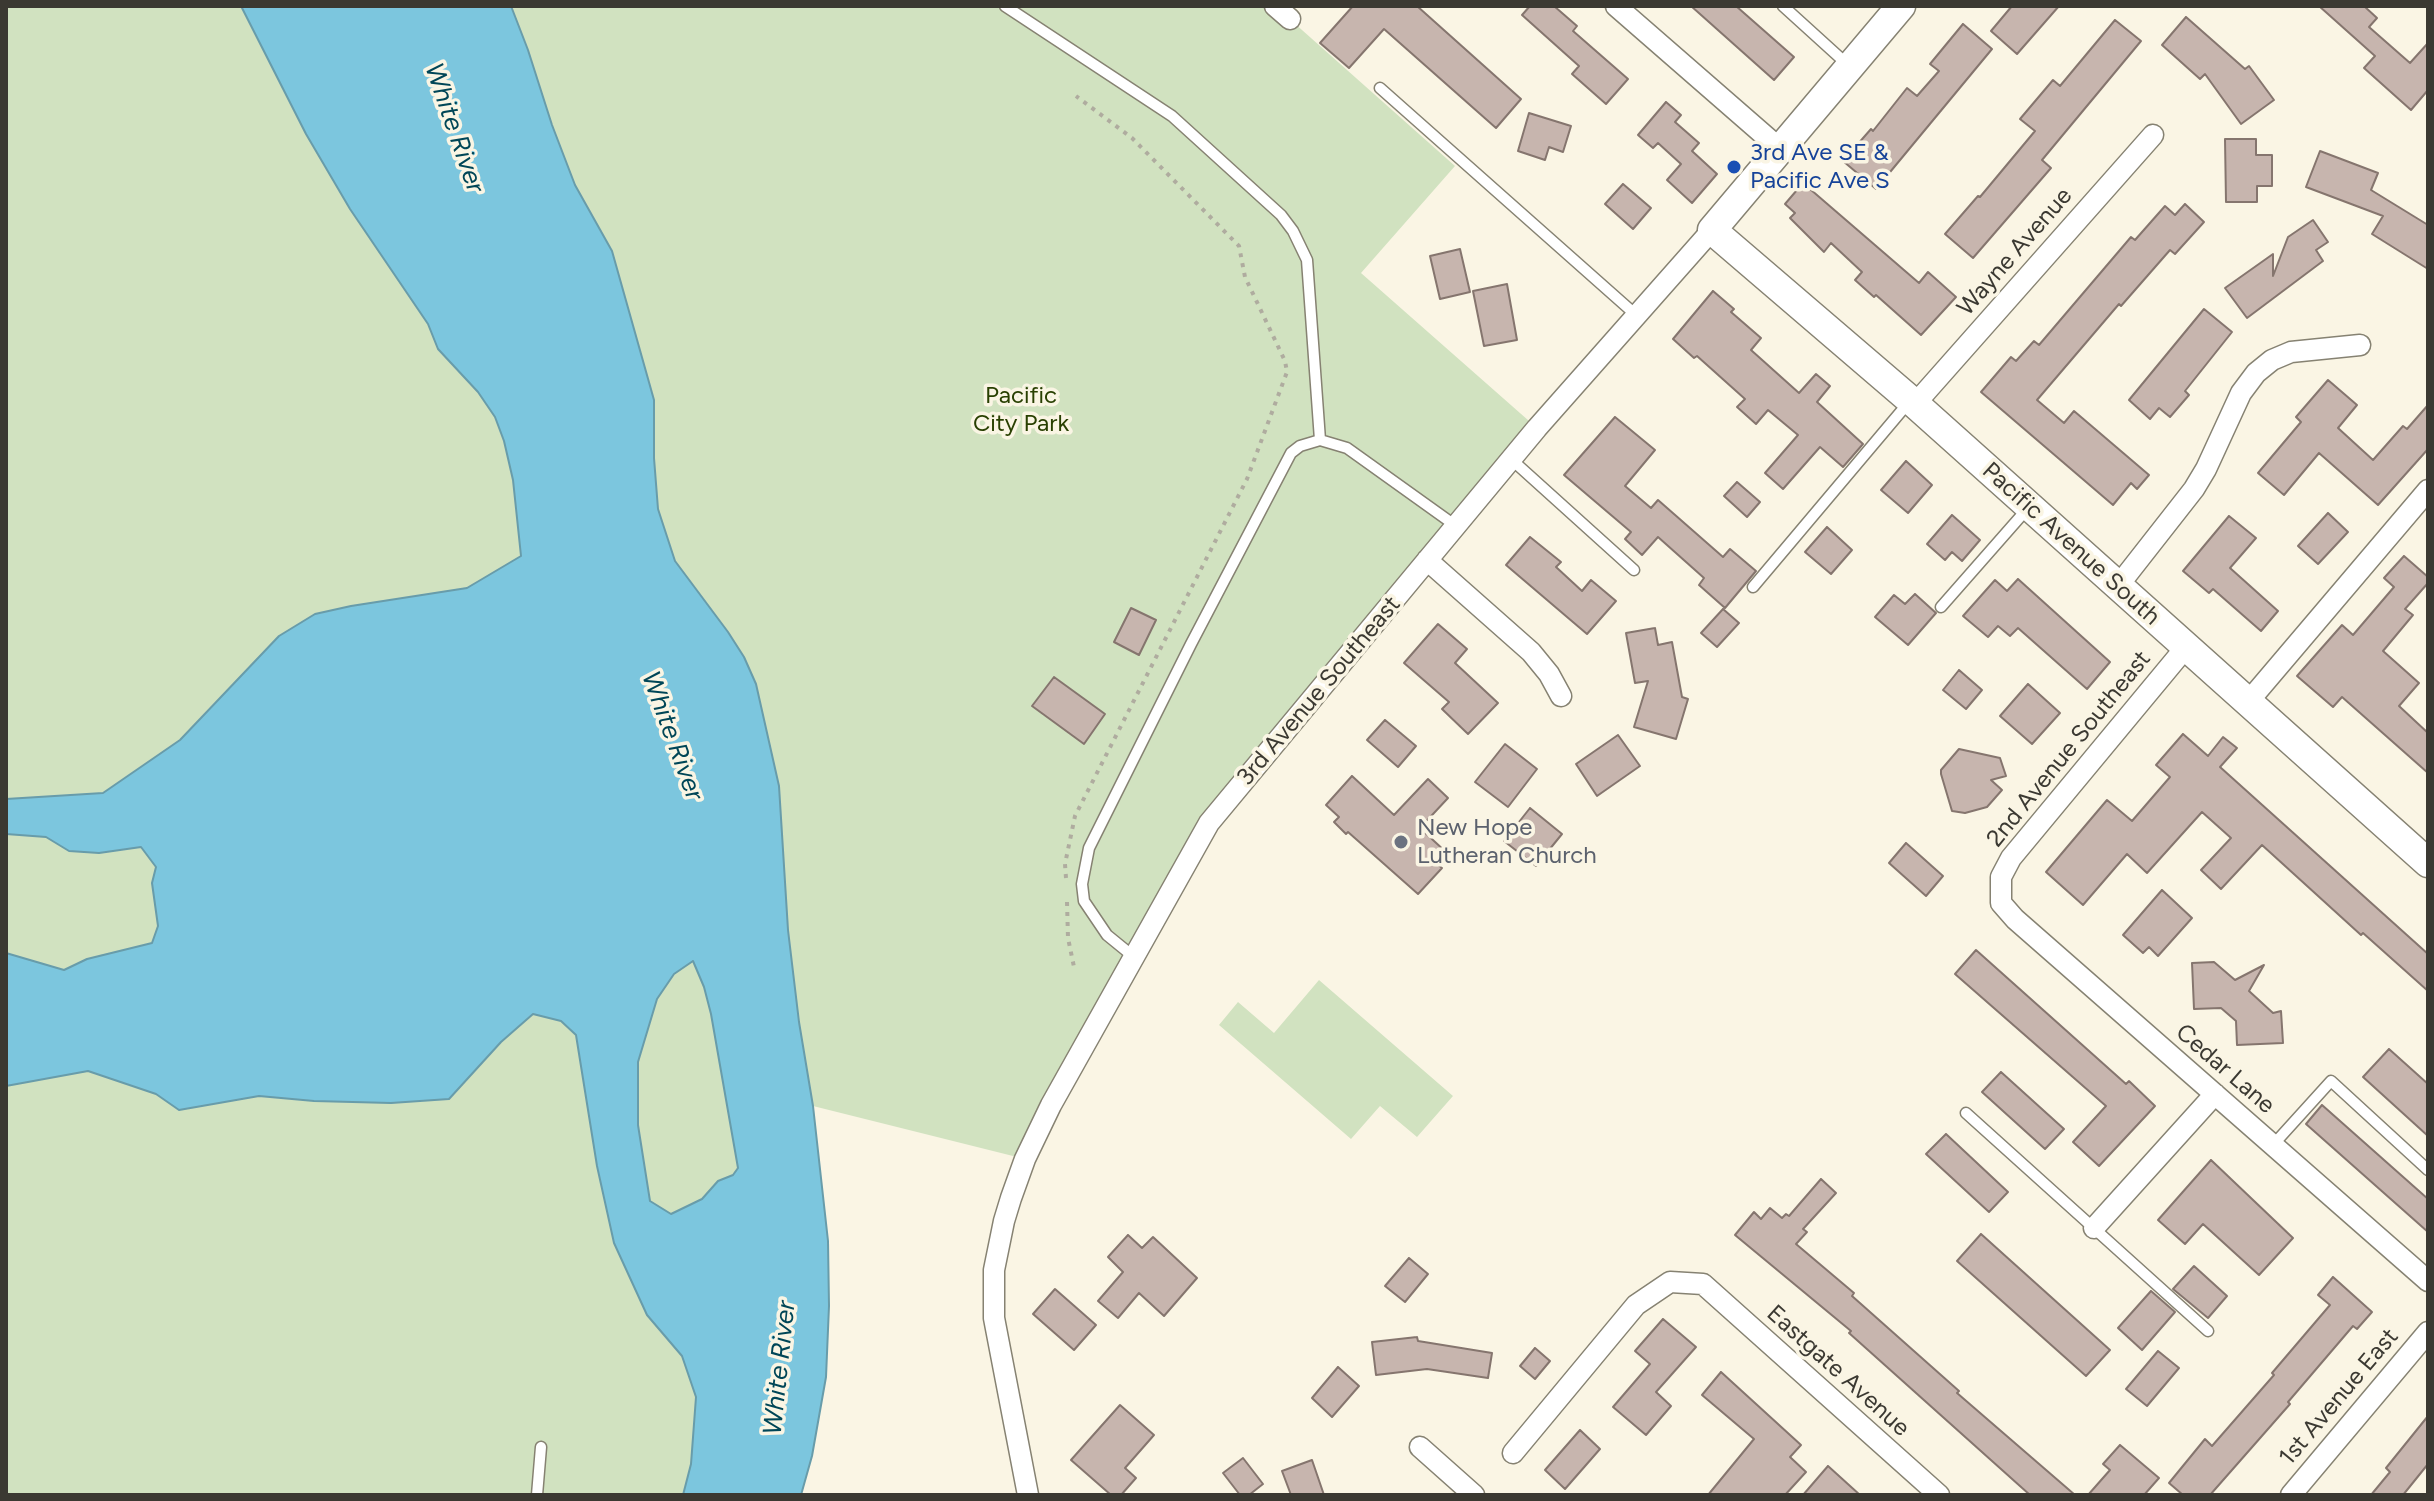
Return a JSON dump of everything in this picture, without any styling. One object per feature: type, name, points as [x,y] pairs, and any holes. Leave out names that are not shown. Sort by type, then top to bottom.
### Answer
[{"type":"street","points":[[1616,6],[1779,148]]},
{"type":"street","name":"3rd Avenue Southeast","points":[[1028,1495],[994,1318],[994,1270],[998,1247],[1025,1159],[1051,1105],[1209,823],[1511,459],[1712,230],[1901,6]]},
{"type":"street","name":"Wayne Avenue","points":[[1913,402],[2153,135]]},
{"type":"street","name":"Pacific Avenue South","points":[[1712,230],[1913,402],[2428,863]]},
{"type":"street","points":[[2118,586],[2194,489],[2241,393],[2256,373],[2272,360],[2291,352],[2360,345]]},
{"type":"street","points":[[2248,702],[2428,490]]},
{"type":"street","points":[[1427,560],[1531,652],[1549,674],[1561,696]]},
{"type":"street","name":"2nd Avenue Southeast","points":[[1999,888],[2011,858],[2186,647]]},
{"type":"street","name":"Cedar Lane","points":[[1999,888],[2001,903],[2015,919],[2428,1281]]},
{"type":"street","points":[[2094,1228],[2215,1094]]},
{"type":"street","name":"Eastgate Avenue","points":[[1513,1453],[1636,1305],[1670,1282],[1703,1284],[1939,1495]]},
{"type":"street","name":"1st Avenue East","points":[[2291,1495],[2428,1332]]},
{"type":"street","points":[[1420,1447],[1474,1495]]},
{"type":"lane","points":[[1005,6],[1172,116],[1281,215],[1293,231],[1307,260],[1320,440]]},
{"type":"lane","points":[[1783,6],[1849,66]]},
{"type":"lane","points":[[1380,88],[1636,315]]},
{"type":"lane","points":[[1753,587],[1913,402]]},
{"type":"lane","points":[[1134,957],[1107,935],[1084,901],[1082,884],[1089,848],[1291,453],[1300,446],[1320,440],[1347,448],[1456,526]]},
{"type":"lane","points":[[1511,459],[1634,570]]},
{"type":"lane","points":[[1941,607],[2029,507]]},
{"type":"lane","points":[[2273,1145],[2331,1081],[2428,1170]]},
{"type":"lane","points":[[1966,1113],[2208,1331]]},
{"type":"lane","points":[[537,1495],[541,1447]]},
{"type":"path","points":[[1066,879],[1065,864],[1075,816],[1247,479],[1287,372],[1285,361],[1245,277],[1239,246],[1132,138],[1076,96]]},
{"type":"path","points":[[1067,894],[1068,938],[1074,967]]},
{"type":"green space","points":[[6,6],[241,6],[306,134],[350,209],[428,324],[438,349],[478,392],[495,417],[513,480],[521,556],[467,588],[315,614],[214,703],[180,740],[103,793],[10,799],[6,799]]},
{"type":"green space","name":"Pacific City Park","points":[[511,6],[1275,6],[1455,166],[1361,273],[1537,428],[1209,823],[1025,1159],[813,1106],[788,930],[779,786],[756,684],[728,632],[675,561],[658,509],[654,400],[612,251],[575,185]]},
{"type":"green space","points":[[6,834],[46,837],[69,851],[99,853],[141,847],[156,867],[152,883],[158,927],[152,943],[87,959],[64,970],[6,953]]},
{"type":"green space","points":[[693,961],[711,1015],[738,1168],[733,1175],[718,1181],[702,1199],[671,1214],[650,1201],[638,1125],[638,1062],[657,999],[674,974]]},
{"type":"green space","points":[[1319,980],[1453,1096],[1417,1137],[1380,1106],[1351,1139],[1219,1025],[1238,1002],[1274,1033]]},
{"type":"green space","points":[[533,1014],[561,1021],[576,1035],[597,1165],[647,1315],[682,1356],[696,1397],[691,1464],[683,1495],[6,1495],[6,1086],[87,1071],[156,1094],[179,1110],[259,1096],[391,1103],[449,1099],[501,1042]]},
{"type":"water","name":"White River","points":[[241,6],[511,6],[575,185],[612,251],[654,400],[658,509],[675,561],[728,632],[756,684],[779,786],[788,930],[828,1241],[826,1377],[812,1456],[801,1495],[683,1495],[691,1464],[696,1397],[682,1356],[647,1315],[614,1243],[597,1166],[576,1035],[561,1021],[533,1014],[501,1042],[449,1099],[391,1103],[259,1096],[179,1110],[156,1094],[88,1071],[6,1086],[6,953],[64,970],[87,959],[152,943],[158,926],[152,883],[156,867],[141,847],[99,853],[69,851],[46,837],[6,834],[6,799],[103,793],[180,740],[279,636],[315,614],[467,588],[521,556],[513,480],[495,417],[478,392],[438,349],[428,324],[350,209],[306,134]],"holes":[[[693,961],[704,987],[738,1168],[733,1175],[718,1181],[702,1199],[671,1214],[650,1201],[638,1125],[638,1062],[657,999],[674,974]]]},
{"type":"building","points":[[1353,6],[1417,6],[1521,99],[1496,128],[1384,29],[1349,68],[1320,43]]},
{"type":"building","points":[[1530,6],[1554,6],[1577,26],[1573,31],[1628,79],[1606,104],[1572,74],[1579,66],[1522,15]]},
{"type":"building","points":[[1691,6],[1736,6],[1794,57],[1774,80]]},
{"type":"building","points":[[2012,6],[2059,6],[2017,54],[1991,31]]},
{"type":"building","points":[[2319,6],[2364,6],[2377,18],[2369,27],[2410,63],[2428,43],[2428,90],[2411,110],[2364,68],[2375,56]]},
{"type":"building","points":[[2186,17],[2245,69],[2249,66],[2274,100],[2241,124],[2205,74],[2200,79],[2162,45]]},
{"type":"building","points":[[2115,20],[2141,41],[2042,160],[2051,168],[1973,258],[1945,234],[2035,131],[2020,119],[2053,80],[2060,86]]},
{"type":"building","points":[[1963,24],[1992,49],[1876,189],[1843,161],[1871,129],[1873,131],[1907,88],[1917,96],[1939,71],[1930,64]]},
{"type":"building","points":[[1666,102],[1681,115],[1675,122],[1699,143],[1692,151],[1717,174],[1692,203],[1667,180],[1681,164],[1658,143],[1653,148],[1638,135]]},
{"type":"building","points":[[1529,113],[1571,126],[1563,152],[1549,147],[1545,160],[1518,151]]},
{"type":"building","points":[[2225,139],[2256,139],[2256,155],[2272,155],[2272,186],[2257,186],[2257,202],[2226,202]]},
{"type":"building","points":[[2320,151],[2378,173],[2371,190],[2428,225],[2428,269],[2372,234],[2383,216],[2306,187]]},
{"type":"building","points":[[1803,183],[1919,283],[1928,272],[1956,297],[1921,335],[1855,280],[1862,272],[1831,243],[1824,252],[1790,218],[1795,213],[1785,204]]},
{"type":"building","points":[[1623,184],[1651,208],[1633,229],[1605,204]]},
{"type":"building","points":[[2185,204],[2204,222],[2175,254],[2170,250],[2121,306],[2119,304],[2037,400],[2064,423],[2074,411],[2149,475],[2137,489],[2131,483],[2113,505],[1981,392],[2011,357],[2016,361],[2034,341],[2039,345],[2131,237],[2135,240],[2165,206],[2175,215]]},
{"type":"building","points":[[2313,220],[2328,242],[2316,250],[2323,261],[2247,318],[2225,288],[2273,254],[2273,276],[2288,237]]},
{"type":"building","points":[[1460,249],[1470,292],[1440,299],[1430,256]]},
{"type":"building","points":[[1507,284],[1517,340],[1484,346],[1473,291]]},
{"type":"building","points":[[1713,291],[1734,309],[1731,312],[1761,338],[1751,350],[1799,393],[1816,374],[1830,386],[1817,402],[1863,444],[1843,467],[1820,447],[1783,489],[1765,473],[1798,435],[1768,410],[1756,424],[1737,407],[1745,399],[1673,339]]},
{"type":"building","points":[[2204,309],[2232,332],[2185,391],[2189,395],[2170,417],[2159,408],[2150,419],[2129,400]]},
{"type":"building","points":[[2328,380],[2357,405],[2338,428],[2373,460],[2403,426],[2407,429],[2428,405],[2428,449],[2378,505],[2319,453],[2284,495],[2258,473],[2301,422],[2296,417]]},
{"type":"building","points":[[1615,417],[1655,450],[1625,486],[1651,508],[1658,500],[1723,557],[1730,549],[1756,571],[1725,608],[1699,585],[1704,578],[1658,537],[1642,555],[1625,539],[1631,532],[1564,475]]},
{"type":"building","points":[[1906,461],[1932,485],[1908,513],[1881,490]]},
{"type":"building","points":[[1737,482],[1760,502],[1747,517],[1724,496]]},
{"type":"building","points":[[2328,513],[2348,532],[2318,564],[2298,546]]},
{"type":"building","points":[[1952,515],[1980,540],[1962,561],[1952,552],[1945,560],[1927,544]]},
{"type":"building","points":[[2229,516],[2256,538],[2230,568],[2278,611],[2261,631],[2213,589],[2209,593],[2183,571]]},
{"type":"building","points":[[1827,527],[1852,550],[1831,574],[1805,552]]},
{"type":"building","points":[[1530,537],[1561,562],[1556,567],[1582,591],[1591,580],[1616,601],[1587,634],[1506,565]]},
{"type":"building","points":[[2404,556],[2428,577],[2428,583],[2405,609],[2413,615],[2383,651],[2419,683],[2399,706],[2428,733],[2428,773],[2342,697],[2333,707],[2297,676],[2342,625],[2353,635],[2394,587],[2384,578]]},
{"type":"building","points":[[2018,579],[2110,662],[2087,689],[2018,628],[2010,636],[1998,626],[1988,637],[1963,616],[1995,580],[2007,591]]},
{"type":"building","points":[[1915,594],[1936,613],[1908,645],[1875,617],[1894,595],[1905,604]]},
{"type":"building","points":[[1131,608],[1156,620],[1139,655],[1114,642]]},
{"type":"building","points":[[1723,609],[1739,623],[1717,647],[1701,633]]},
{"type":"building","points":[[1438,624],[1467,649],[1455,663],[1498,703],[1468,734],[1442,709],[1449,702],[1404,663]]},
{"type":"building","points":[[1655,628],[1658,645],[1672,642],[1682,697],[1688,699],[1676,739],[1634,727],[1648,681],[1635,683],[1626,633]]},
{"type":"building","points":[[1959,670],[1982,690],[1966,709],[1943,690]]},
{"type":"building","points":[[1054,677],[1105,714],[1084,744],[1032,706]]},
{"type":"building","points":[[2028,684],[2060,713],[2032,744],[2000,716]]},
{"type":"building","points":[[1385,720],[1416,746],[1398,767],[1367,740]]},
{"type":"building","points":[[2183,734],[2208,756],[2223,737],[2237,748],[2220,767],[2428,954],[2428,991],[2262,845],[2221,889],[2201,870],[2231,838],[2202,812],[2147,873],[2127,854],[2083,905],[2046,872],[2107,800],[2132,821],[2170,777],[2156,765]]},
{"type":"building","points":[[1618,735],[1640,766],[1597,796],[1576,764]]},
{"type":"building","points":[[1505,744],[1537,769],[1508,807],[1475,782]]},
{"type":"building","points":[[1959,749],[2000,758],[2006,776],[1991,780],[2002,790],[1987,807],[1965,813],[1952,811],[1941,770]]},
{"type":"building","name":"New Hope Lutheran Church","points":[[1352,776],[1394,815],[1428,779],[1448,798],[1420,828],[1447,853],[1437,864],[1442,868],[1418,894],[1334,822],[1339,817],[1326,805]]},
{"type":"building","points":[[1530,808],[1562,834],[1536,866],[1504,841]]},
{"type":"building","points":[[1906,843],[1943,876],[1926,896],[1889,863]]},
{"type":"building","points":[[2162,890],[2192,918],[2158,956],[2149,947],[2143,953],[2123,935]]},
{"type":"building","points":[[1976,950],[2126,1084],[2129,1081],[2155,1106],[2099,1166],[2073,1142],[2106,1106],[1955,974]]},
{"type":"building","points":[[2214,962],[2235,980],[2264,965],[2249,991],[2273,1013],[2281,1011],[2283,1043],[2237,1045],[2236,1021],[2221,1008],[2194,1009],[2192,963]]},
{"type":"building","points":[[2389,1049],[2428,1084],[2428,1136],[2363,1077]]},
{"type":"building","points":[[2001,1072],[2064,1129],[2045,1149],[1982,1092]]},
{"type":"building","points":[[2322,1105],[2428,1199],[2428,1232],[2306,1124]]},
{"type":"building","points":[[1946,1134],[2008,1192],[1989,1212],[1926,1154]]},
{"type":"building","points":[[2211,1160],[2293,1238],[2259,1275],[2203,1224],[2185,1244],[2158,1220]]},
{"type":"building","points":[[1821,1179],[1836,1193],[1803,1229],[1807,1232],[1796,1244],[1854,1293],[1852,1296],[1959,1391],[1957,1393],[2075,1495],[2030,1495],[1849,1333],[1851,1331],[1735,1235],[1754,1212],[1761,1219],[1770,1208],[1782,1218],[1786,1214],[1789,1216]]},
{"type":"building","points":[[1981,1234],[2110,1350],[2086,1376],[1957,1261]]},
{"type":"building","points":[[1128,1235],[1142,1248],[1153,1237],[1197,1278],[1164,1316],[1139,1293],[1118,1318],[1098,1301],[1123,1272],[1108,1257]]},
{"type":"building","points":[[1409,1258],[1428,1274],[1405,1302],[1385,1286]]},
{"type":"building","points":[[2194,1266],[2227,1296],[2208,1318],[2173,1289]]},
{"type":"building","points":[[2333,1277],[2372,1312],[2357,1329],[2353,1326],[2210,1495],[2183,1495],[2169,1483],[2205,1439],[2212,1446],[2330,1305],[2318,1295]]},
{"type":"building","points":[[1055,1289],[1096,1325],[1074,1350],[1033,1314]]},
{"type":"building","points":[[2151,1291],[2175,1312],[2142,1350],[2118,1328]]},
{"type":"building","points":[[1663,1319],[1696,1347],[1656,1392],[1671,1406],[1646,1435],[1613,1407],[1650,1364],[1635,1351]]},
{"type":"building","points":[[1417,1337],[1418,1341],[1492,1353],[1488,1378],[1427,1369],[1376,1375],[1372,1342]]},
{"type":"building","points":[[1535,1348],[1550,1361],[1535,1379],[1520,1366]]},
{"type":"building","points":[[2158,1351],[2179,1368],[2147,1406],[2126,1389]]},
{"type":"building","points":[[1338,1367],[1359,1386],[1332,1417],[1312,1398]]},
{"type":"building","points":[[1721,1372],[1801,1445],[1790,1457],[1806,1472],[1785,1495],[1708,1495],[1754,1439],[1702,1395]]},
{"type":"building","points":[[1120,1405],[1154,1435],[1125,1468],[1136,1478],[1121,1495],[1111,1495],[1071,1460]]},
{"type":"building","points":[[2428,1416],[2428,1464],[2403,1495],[2371,1495],[2390,1472],[2386,1468]]},
{"type":"building","points":[[1580,1430],[1600,1449],[1565,1489],[1545,1470]]},
{"type":"building","points":[[2120,1445],[2159,1478],[2144,1495],[2088,1495],[2110,1470],[2103,1464]]},
{"type":"building","points":[[1243,1458],[1263,1484],[1249,1495],[1240,1495],[1223,1473]]},
{"type":"building","points":[[1312,1460],[1324,1495],[1291,1495],[1282,1471]]},
{"type":"building","points":[[1828,1466],[1860,1495],[1803,1495]]},
{"type":"place","name":"3rd Ave SE & Pacific Ave S","points":[[1734,167]]},
{"type":"place","name":"New Hope Lutheran Church","points":[[1401,842]]}]
